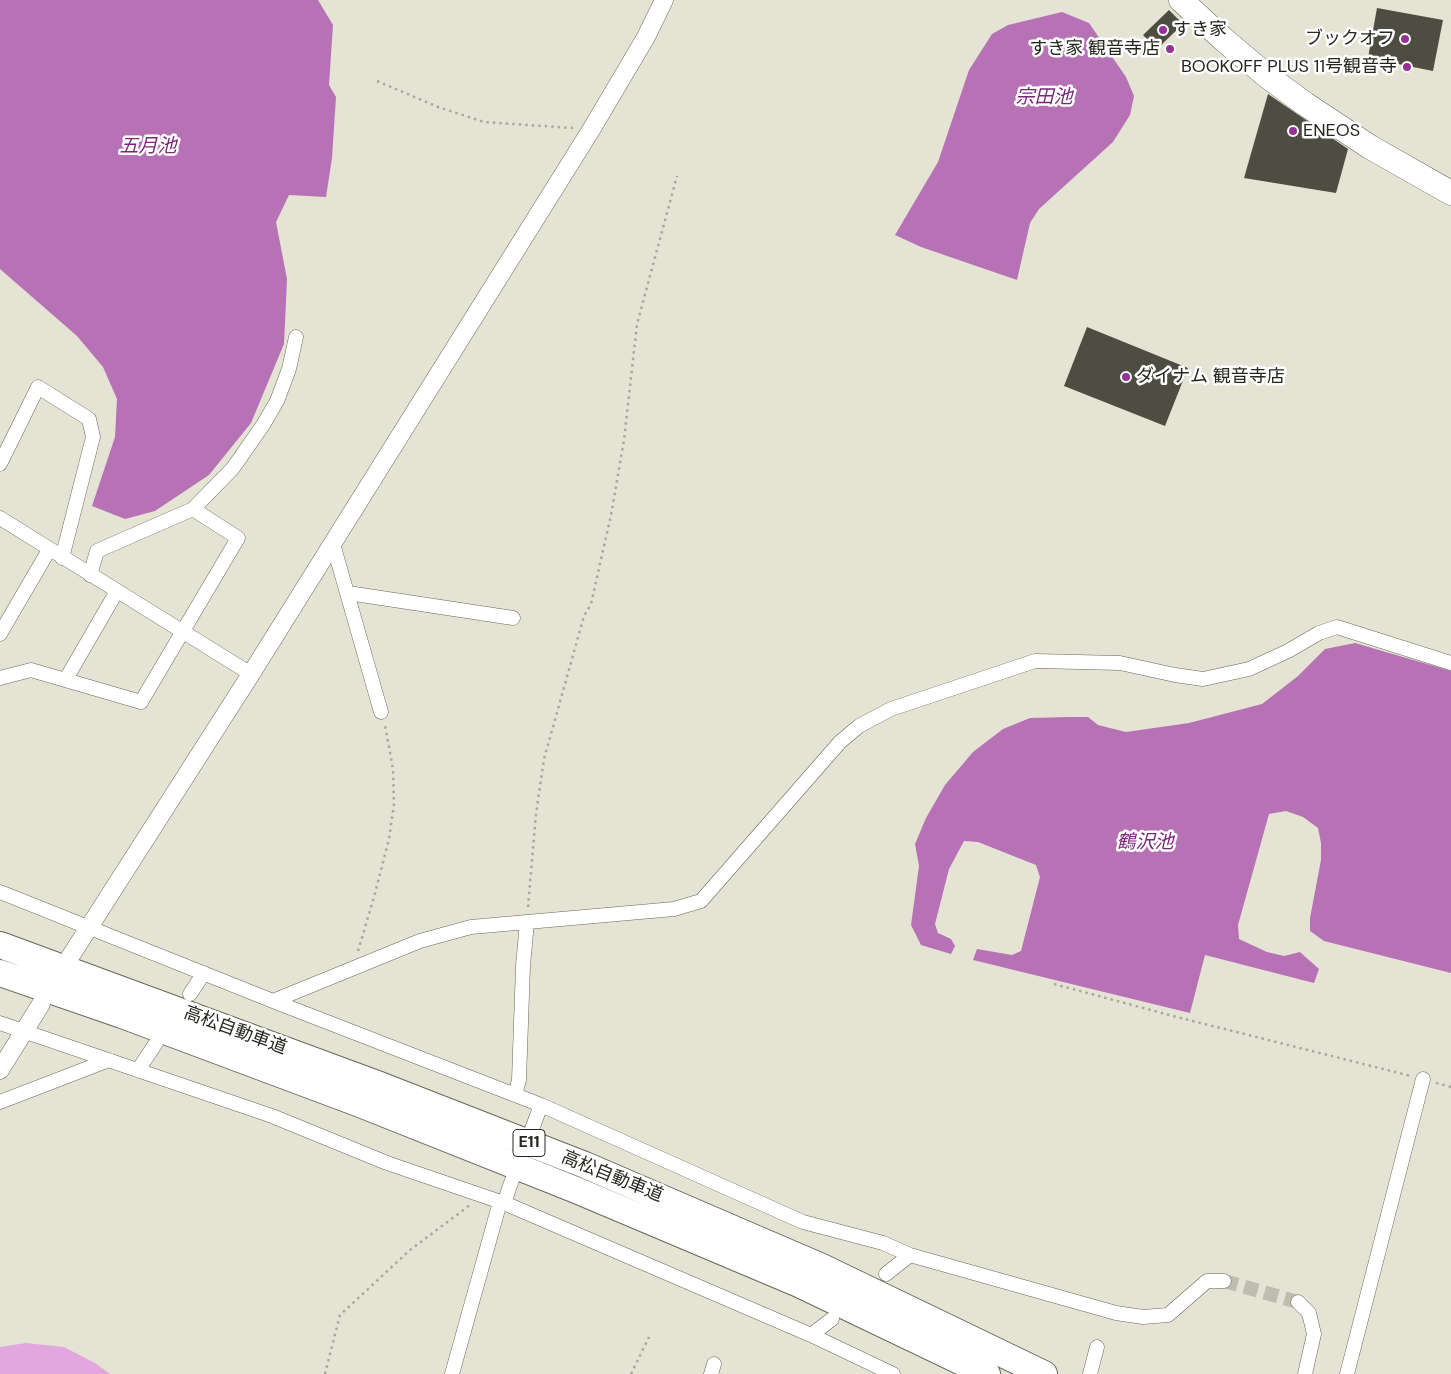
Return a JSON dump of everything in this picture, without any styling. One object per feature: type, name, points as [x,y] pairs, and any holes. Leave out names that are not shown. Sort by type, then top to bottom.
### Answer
[{"type":"highway","points":[[1181,0],[1267,76],[1305,104],[1370,148],[1451,193]]},
{"type":"highway","name":"高松自動車道","points":[[0,945],[377,1084],[585,1166],[822,1267],[1044,1374]]},
{"type":"highway","name":"高松自動車道","points":[[0,973],[122,1015],[360,1104],[576,1190],[799,1284],[987,1374]]},
{"type":"street","points":[[70,956],[333,544],[591,130],[646,37],[664,0]]},
{"type":"street","points":[[90,575],[97,550],[193,509],[233,468],[276,401],[290,369],[296,337]]},
{"type":"street","points":[[0,464],[38,387],[89,419],[93,436],[62,558]]},
{"type":"street","points":[[0,678],[31,670],[141,702],[238,538],[193,509]]},
{"type":"street","points":[[0,518],[251,674]]},
{"type":"street","points":[[333,544],[381,712]]},
{"type":"street","points":[[0,634],[49,550]]},
{"type":"street","points":[[66,679],[117,591]]},
{"type":"street","points":[[348,593],[513,618]]},
{"type":"street","points":[[273,1001],[420,941],[472,927],[674,909],[701,901],[840,742],[859,726],[890,709],[1035,661],[1120,663],[1203,679],[1249,669],[1288,651],[1319,633],[1337,627],[1451,663]]},
{"type":"street","points":[[0,892],[540,1105],[803,1222],[884,1243],[910,1255],[1116,1313],[1143,1317],[1168,1314],[1207,1281],[1224,1281]]},
{"type":"street","points":[[515,1095],[519,1080],[523,966],[527,922]]},
{"type":"street","points":[[190,994],[204,974]]},
{"type":"street","points":[[0,1070],[41,1004]]},
{"type":"street","points":[[0,1023],[272,1116],[386,1163],[502,1202],[811,1336],[893,1374]]},
{"type":"street","points":[[138,1070],[156,1043]]},
{"type":"street","points":[[0,1102],[109,1060]]},
{"type":"street","points":[[1346,1374],[1423,1079]]},
{"type":"street","points":[[532,1129],[540,1105]]},
{"type":"street","points":[[452,1374],[502,1202],[512,1180]]},
{"type":"street","points":[[886,1274],[910,1255]]},
{"type":"street","points":[[1298,1302],[1309,1313],[1314,1334],[1305,1374]]},
{"type":"street","points":[[811,1336],[832,1319]]},
{"type":"street","points":[[1090,1374],[1097,1347]]},
{"type":"path","points":[[377,81],[438,107],[484,122],[591,130]]},
{"type":"path","points":[[527,922],[536,814],[544,759],[584,616],[591,604],[611,514],[624,440],[637,324],[677,176]]},
{"type":"path","points":[[353,967],[384,858],[394,804],[388,736],[381,712]]},
{"type":"path","points":[[1054,984],[1423,1079]]},
{"type":"path","points":[[325,1374],[340,1315],[410,1250],[468,1207],[478,1194]]},
{"type":"path","points":[[631,1374],[649,1338]]},
{"type":"shaded area","points":[[26,1343],[64,1347],[95,1363],[110,1374],[0,1374],[0,1347]]},
{"type":"water","name":"五月池","points":[[0,0],[318,0],[333,25],[329,85],[336,97],[332,158],[326,197],[289,195],[276,222],[287,279],[284,344],[251,423],[209,475],[155,511],[125,519],[92,506],[115,437],[117,399],[103,367],[77,336],[0,269]]},
{"type":"water","name":"宗田池","points":[[1062,12],[1089,23],[1126,77],[1134,96],[1130,115],[1113,142],[1039,209],[1030,223],[1017,280],[921,247],[895,235],[938,162],[969,70],[992,34],[1008,25]]},
{"type":"water","name":"鶴沢池","points":[[1355,643],[1451,671],[1451,973],[1324,941],[1310,931],[1310,918],[1321,860],[1321,843],[1318,828],[1303,817],[1286,811],[1269,814],[1238,925],[1239,939],[1267,952],[1284,956],[1300,952],[1319,969],[1314,983],[1205,955],[1190,1013],[973,960],[977,949],[1012,955],[1021,951],[1040,877],[1036,865],[978,842],[964,841],[949,869],[935,924],[938,933],[951,939],[955,946],[951,954],[921,945],[911,925],[919,866],[915,844],[926,818],[945,785],[973,752],[1003,729],[1030,718],[1088,717],[1098,725],[1126,732],[1189,723],[1262,704],[1298,676],[1325,649]]},
{"type":"building","name":"ブックオフ","points":[[1377,8],[1443,20],[1433,71],[1368,58]]},
{"type":"building","name":"すき家","points":[[1169,10],[1183,24],[1157,49],[1143,35]]},
{"type":"building","name":"ENEOS","points":[[1268,94],[1348,149],[1336,193],[1244,178]]},
{"type":"building","name":"ダイナム 観音寺店","points":[[1087,327],[1188,368],[1165,426],[1064,386]]},
{"type":"tunnel","points":[[1224,1281],[1298,1302]]},
{"type":"place","name":"すき家","points":[[1163,30]]},
{"type":"place","name":"ブックオフ","points":[[1405,39]]},
{"type":"place","name":"すき家 観音寺店","points":[[1170,49]]},
{"type":"place","name":"BOOKOFF PLUS 11号観音寺","points":[[1407,67]]},
{"type":"place","name":"ENEOS","points":[[1293,131]]},
{"type":"place","name":"ダイナム 観音寺店","points":[[1126,377]]}]
